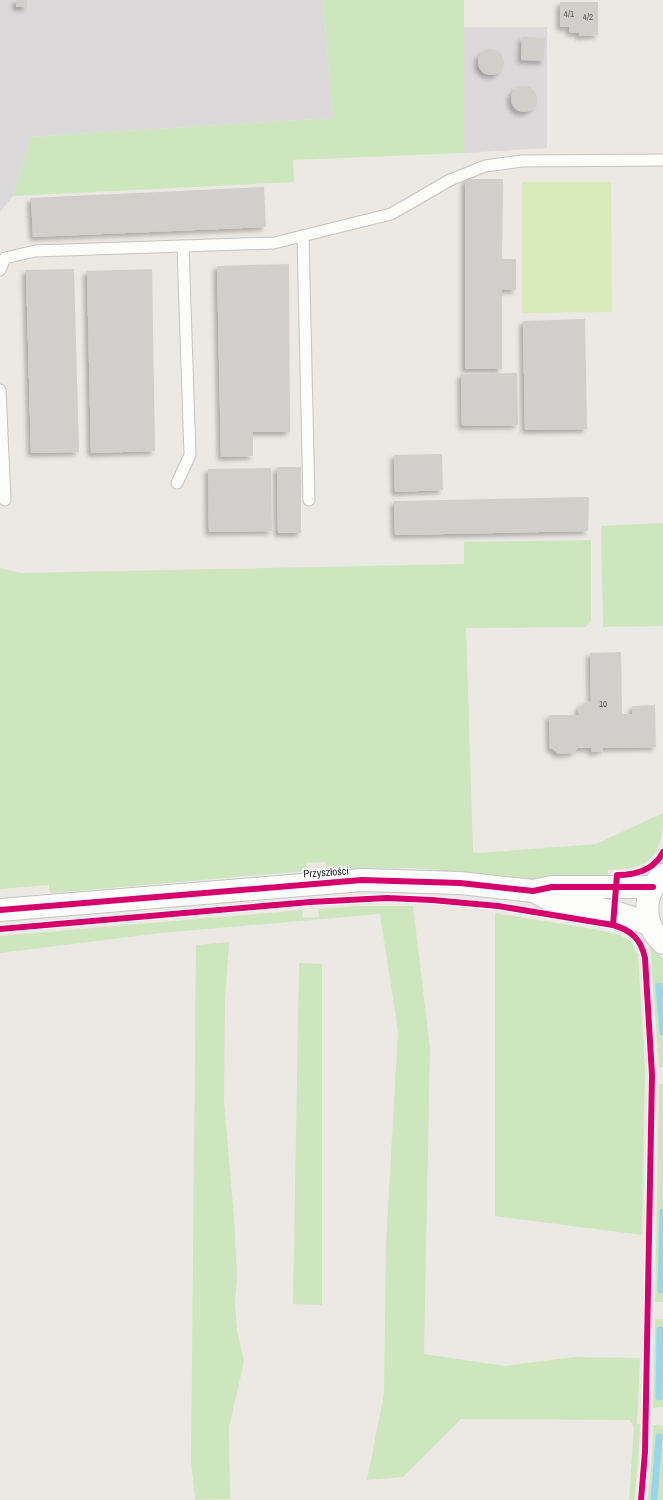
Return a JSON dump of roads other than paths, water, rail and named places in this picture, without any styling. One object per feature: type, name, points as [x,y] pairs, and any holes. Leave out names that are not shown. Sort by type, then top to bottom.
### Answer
[{"type":"street","name":"Przyszłości","points":[[0,910],[362,880],[460,883],[533,891],[552,887],[658,881]]},
{"type":"street","points":[[658,881],[647,905],[650,925],[653,932],[663,943]]},
{"type":"street","name":"Przyszłości","points":[[533,891],[548,899],[614,912],[635,918],[650,925]]},
{"type":"lane","points":[[0,270],[5,258],[35,251],[274,244],[391,214],[450,180],[485,166],[522,161],[663,160]]},
{"type":"lane","points":[[303,236],[309,500]]},
{"type":"lane","points":[[177,483],[190,455],[183,246]]},
{"type":"lane","points":[[0,390],[5,500]]},
{"type":"waterway","points":[[659,986],[663,1032]]},
{"type":"waterway","points":[[661,1290],[663,1212]]},
{"type":"waterway","points":[[659,1397],[660,1330]]},
{"type":"waterway","points":[[654,1500],[659,1437]]}]
